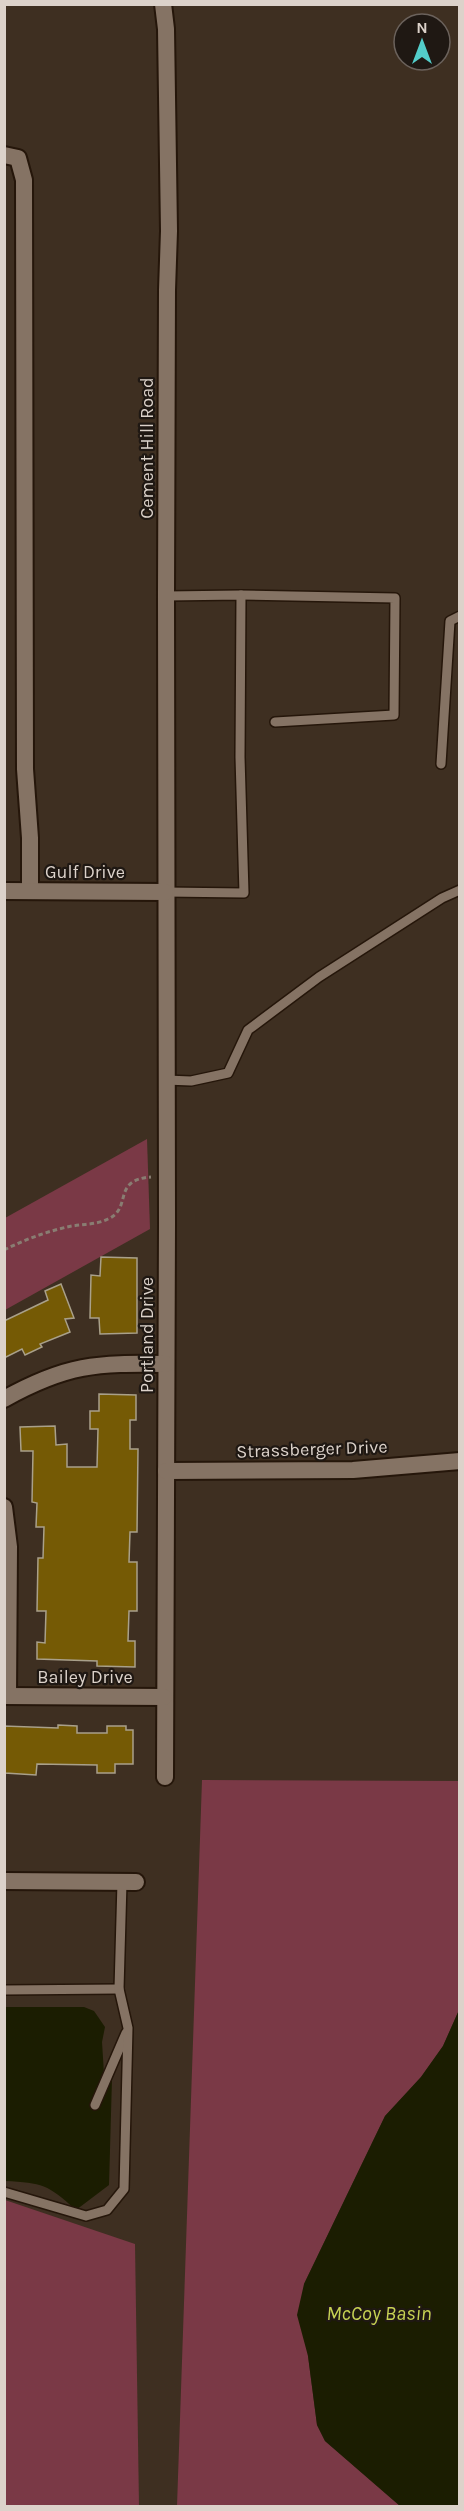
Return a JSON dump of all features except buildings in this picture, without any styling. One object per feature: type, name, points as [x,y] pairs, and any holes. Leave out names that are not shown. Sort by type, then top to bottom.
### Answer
[{"type":"street","name":"Cement Hill Road","points":[[163,4],[166,29],[169,231],[165,892]]},
{"type":"street","points":[[4,155],[18,158],[24,180],[25,769],[30,838],[30,891]]},
{"type":"street","name":"Gulf Drive","points":[[4,891],[165,892]]},
{"type":"street","name":"Portland Drive","points":[[165,892],[167,1176],[165,1778]]},
{"type":"street","points":[[4,1400],[34,1383],[78,1367],[112,1363],[166,1364]]},
{"type":"street","name":"Strassberger Drive","points":[[166,1471],[353,1470],[459,1461]]},
{"type":"street","points":[[4,1507],[9,1547],[6,1696]]},
{"type":"street","name":"Bailey Drive","points":[[6,1696],[164,1697]]},
{"type":"street","points":[[4,1881],[129,1882]]},
{"type":"lane","points":[[165,892],[244,893],[240,757],[241,595]]},
{"type":"lane","points":[[166,596],[395,598],[394,716],[275,722]]},
{"type":"lane","points":[[441,764],[450,621],[459,616]]},
{"type":"lane","points":[[166,1080],[191,1081],[228,1074],[248,1030],[319,977],[442,898],[459,890]]},
{"type":"lane","points":[[4,2192],[86,2216],[107,2210],[124,2189],[128,2028],[119,1989],[129,1882]]},
{"type":"lane","points":[[4,1990],[119,1989]]},
{"type":"lane","points":[[95,2105],[128,2028]]},
{"type":"path","points":[[4,1250],[43,1233],[106,1220],[119,1209],[124,1188],[132,1181],[167,1176]]},
{"type":"shaded area","points":[[147,1139],[150,1229],[5,1310],[5,1218]]},
{"type":"shaded area","points":[[202,1780],[459,1781],[459,2010],[443,2046],[421,2077],[385,2116],[304,2284],[308,2356],[317,2425],[325,2441],[400,2506],[177,2506]]},
{"type":"shaded area","points":[[5,2200],[135,2244],[139,2506],[5,2506]]},
{"type":"water","points":[[4,2007],[84,2007],[94,2011],[105,2027],[102,2042],[104,2074],[112,2078],[109,2185],[76,2210],[44,2186],[5,2181]]},
{"type":"water","name":"McCoy Basin","points":[[459,2010],[459,2506],[400,2506],[325,2441],[317,2425],[308,2356],[297,2315],[304,2284],[385,2116],[421,2077],[443,2046]]}]
